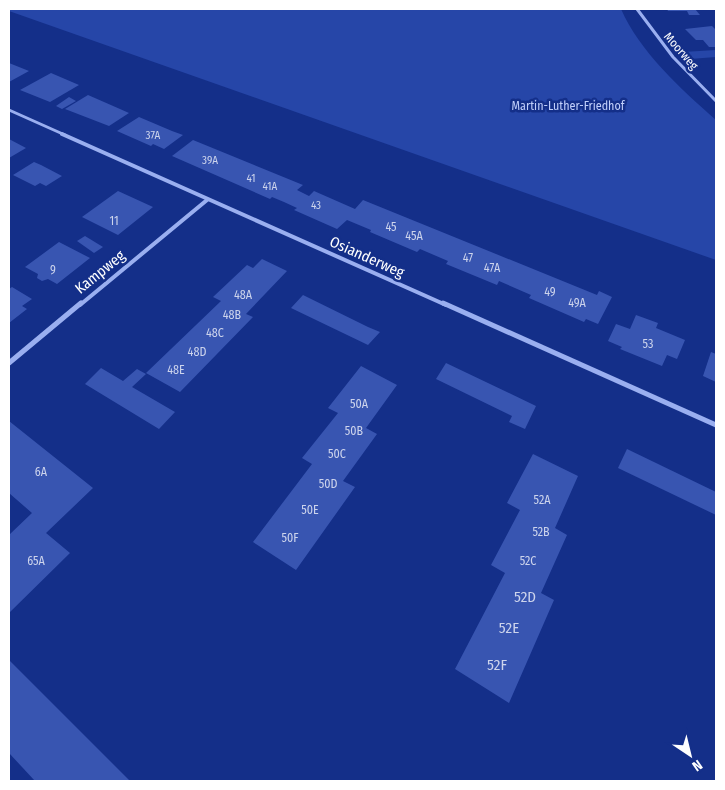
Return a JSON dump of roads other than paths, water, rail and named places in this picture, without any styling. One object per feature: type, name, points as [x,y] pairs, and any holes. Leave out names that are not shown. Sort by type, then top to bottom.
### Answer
[{"type":"street","name":"Moorweg","points":[[637,9],[673,57],[716,101]]},
{"type":"street","name":"Osianderweg","points":[[9,110],[207,200],[716,425]]},
{"type":"street","name":"Kampweg","points":[[9,363],[207,200]]},
{"type":"park label","name":"Martin-Luther-Friedhof","points":[[568,106]]}]
